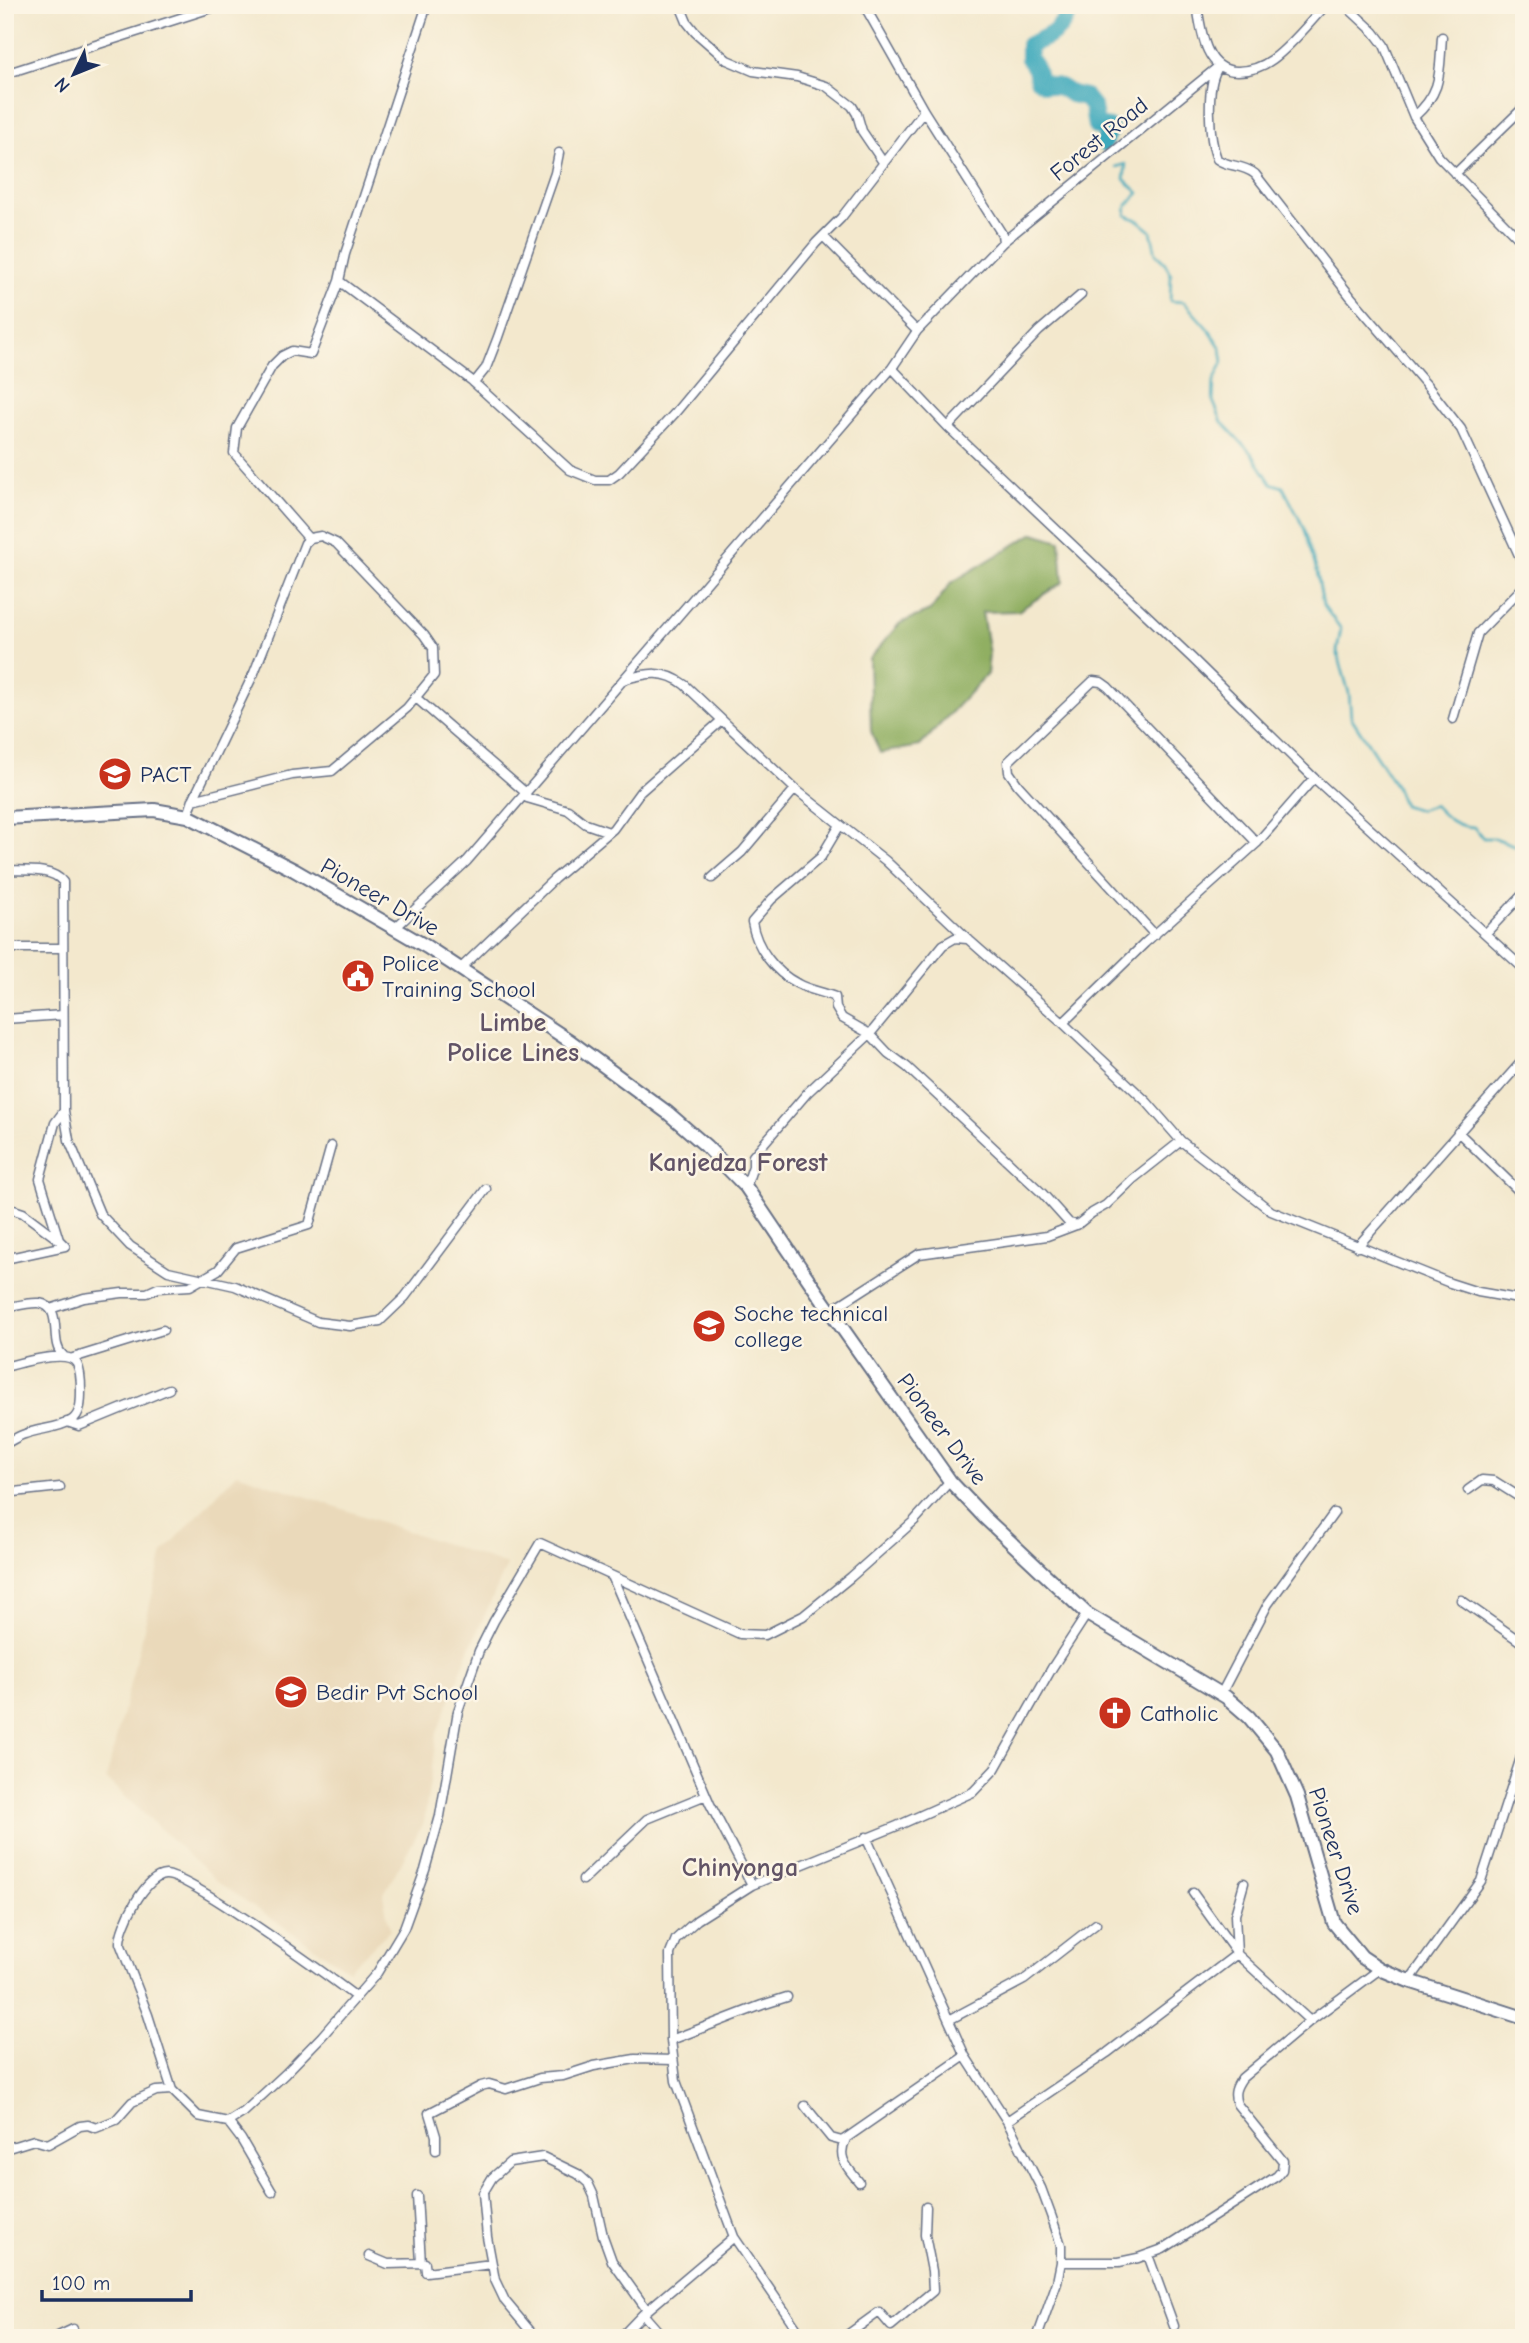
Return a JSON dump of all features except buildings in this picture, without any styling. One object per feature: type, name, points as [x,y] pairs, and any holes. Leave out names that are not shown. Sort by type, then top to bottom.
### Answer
[{"type":"street","points":[[5,74],[221,5]]},
{"type":"street","points":[[309,539],[234,453],[237,428],[272,366],[282,356],[292,351],[311,354],[340,281],[345,254],[427,5]]},
{"type":"street","points":[[680,5],[687,22],[695,32],[727,60],[752,71],[797,77],[826,86],[852,106],[858,114],[862,131],[883,162]]},
{"type":"street","points":[[864,5],[924,111],[1002,234],[1003,243]]},
{"type":"street","points":[[1197,5],[1204,42],[1213,60],[1229,71],[1256,69],[1274,59],[1326,5]]},
{"type":"street","points":[[1345,5],[1384,45],[1414,117],[1439,156],[1524,244]]},
{"type":"street","points":[[1414,117],[1428,104],[1437,89],[1442,37]]},
{"type":"street","points":[[1219,66],[1214,74],[1210,112],[1217,159],[1246,167],[1255,174],[1351,297],[1461,429],[1524,566]]},
{"type":"street","name":"Forest Road","points":[[394,929],[467,861],[892,368],[917,331],[1003,243],[1219,66]]},
{"type":"street","points":[[1455,174],[1524,107]]},
{"type":"street","points":[[340,281],[474,383],[570,470],[595,480],[609,480],[619,473],[675,413],[841,218],[924,111]]},
{"type":"street","points":[[474,383],[486,368],[508,312],[551,187],[559,153]]},
{"type":"street","points":[[823,236],[917,331]]},
{"type":"street","points":[[948,427],[1039,331],[1081,295]]},
{"type":"street","points":[[892,368],[948,427],[1192,658],[1314,778],[1524,969]]},
{"type":"street","points":[[188,816],[193,800],[254,673],[305,543],[321,536],[336,543],[424,635],[433,649],[434,675],[407,708],[332,771],[292,775],[193,800]]},
{"type":"street","points":[[1453,719],[1478,633],[1524,586]]},
{"type":"street","points":[[624,680],[659,672],[674,677],[794,789],[886,861],[1147,1102],[1181,1141],[1271,1211],[1357,1247],[1478,1292],[1524,1300]]},
{"type":"street","points":[[1155,935],[1009,772],[1009,762],[1093,681],[1108,687],[1257,843]]},
{"type":"street","points":[[415,697],[526,793],[527,798],[568,810],[586,824],[609,832]]},
{"type":"street","points":[[460,969],[554,879],[609,832],[640,792],[721,721]]},
{"type":"street","points":[[1063,1023],[1257,843],[1314,778]]},
{"type":"street","points":[[712,878],[742,852],[794,789]]},
{"type":"street","name":"Pioneer Drive","points":[[5,818],[154,810],[188,816],[294,870],[427,947],[570,1041],[668,1113],[706,1146],[746,1188],[950,1480],[985,1518],[1087,1614],[1221,1694],[1249,1717],[1282,1760],[1297,1796],[1334,1923],[1362,1957],[1380,1969],[1409,1981],[1524,2018]]},
{"type":"street","points":[[841,825],[821,857],[772,899],[752,922],[765,955],[782,973],[799,985],[833,996],[838,1014],[842,1018],[870,1034],[1042,1193],[1069,1223],[1077,1225]]},
{"type":"street","points":[[5,870],[44,872],[61,878],[63,882],[64,1111],[69,1140],[100,1214],[130,1246],[168,1270],[235,1286],[318,1322],[350,1326],[380,1321],[405,1297],[486,1189]]},
{"type":"street","points":[[1486,933],[1524,893]]},
{"type":"street","points":[[746,1188],[752,1156],[761,1149],[808,1092],[870,1034],[943,945],[955,938],[969,940]]},
{"type":"street","points":[[5,948],[62,948]]},
{"type":"street","points":[[5,1019],[63,1015]]},
{"type":"street","points":[[1357,1247],[1524,1059]]},
{"type":"street","points":[[60,1240],[40,1179],[55,1123],[64,1111]]},
{"type":"street","points":[[1458,1132],[1524,1196]]},
{"type":"street","points":[[830,1311],[919,1254],[1047,1236],[1077,1225],[1106,1205],[1133,1179],[1181,1141]]},
{"type":"street","points":[[50,1309],[84,1298],[147,1293],[158,1288],[190,1286],[218,1270],[236,1248],[309,1225],[331,1146]]},
{"type":"street","points":[[5,1207],[23,1213],[65,1246],[5,1259]]},
{"type":"street","points":[[5,1308],[37,1303],[50,1309],[54,1316],[57,1349],[63,1355],[73,1358],[163,1330]]},
{"type":"street","points":[[5,1367],[63,1355]]},
{"type":"street","points":[[5,1444],[25,1434],[74,1419],[80,1407],[79,1369],[73,1358]]},
{"type":"street","points":[[67,1422],[79,1426],[169,1389]]},
{"type":"street","points":[[228,2122],[244,2112],[285,2074],[356,1997],[377,1973],[404,1928],[425,1870],[440,1816],[450,1748],[462,1699],[479,1651],[494,1621],[540,1543],[740,1634],[765,1635],[803,1616],[850,1577],[914,1521],[950,1480]]},
{"type":"street","points":[[1468,1490],[1482,1480],[1494,1481],[1524,1500]]},
{"type":"street","points":[[5,1493],[60,1487]]},
{"type":"street","points":[[1221,1694],[1268,1604],[1334,1513]]},
{"type":"street","points":[[612,1576],[706,1795],[752,1885]]},
{"type":"street","points":[[1461,1600],[1524,1644]]},
{"type":"street","points":[[803,2338],[734,2237],[676,2081],[671,2040],[670,1955],[676,1940],[719,1905],[752,1885],[973,1792],[995,1769],[1052,1668],[1087,1614]]},
{"type":"street","points":[[1409,1981],[1480,1881],[1524,1748]]},
{"type":"street","points":[[583,1880],[647,1819],[706,1795]]},
{"type":"street","points":[[866,1837],[965,2056],[1007,2121],[1041,2188],[1052,2218],[1061,2245],[1061,2262],[1057,2282],[1037,2338]]},
{"type":"street","points":[[272,2192],[228,2122],[198,2116],[172,2090],[151,2024],[120,1943],[120,1933],[135,1904],[158,1876],[168,1874],[242,1917],[356,1997]]},
{"type":"street","points":[[1237,1954],[1235,1915],[1244,1883]]},
{"type":"street","points":[[1193,1893],[1237,1954],[1310,2021]]},
{"type":"street","points":[[949,2020],[1024,1980],[1096,1924]]},
{"type":"street","points":[[1007,2121],[1107,2053],[1237,1954]]},
{"type":"street","points":[[1061,2262],[1119,2262],[1148,2255],[1163,2249],[1268,2183],[1282,2170],[1283,2161],[1237,2104],[1234,2095],[1242,2078],[1310,2021],[1380,1969]]},
{"type":"street","points":[[671,2040],[787,1997]]},
{"type":"street","points":[[805,2106],[831,2138],[842,2141],[965,2056]]},
{"type":"street","points":[[436,2150],[436,2136],[429,2113],[481,2086],[489,2084],[506,2089],[540,2078],[563,2077],[594,2066],[635,2059],[673,2060]]},
{"type":"street","points":[[5,2149],[34,2140],[48,2144],[80,2126],[96,2128],[116,2120],[132,2102],[156,2091],[172,2090]]},
{"type":"street","points":[[846,2139],[841,2148],[842,2155],[859,2182]]},
{"type":"street","points":[[536,2338],[505,2301],[495,2280],[483,2193],[492,2178],[510,2162],[543,2157],[578,2174],[588,2183],[612,2262],[664,2338]]},
{"type":"street","points":[[417,2196],[422,2263]]},
{"type":"street","points":[[843,2338],[879,2312],[891,2326],[933,2291],[925,2235],[926,2207]]},
{"type":"street","points":[[620,2338],[645,2312],[734,2237]]},
{"type":"street","points":[[1148,2255],[1174,2326]]},
{"type":"street","points":[[369,2256],[388,2264],[425,2263],[426,2272],[492,2264]]},
{"type":"street","points":[[54,2338],[73,2329]]},
{"type":"shaded area","name":"Bedir Pvt School","points":[[237,1473],[507,1565],[469,1650],[437,1733],[424,1822],[383,1895],[390,1930],[348,1970],[219,1883],[106,1779],[163,1553]]},
{"type":"green space","points":[[1034,533],[1060,541],[1063,582],[1018,611],[982,612],[989,654],[987,674],[920,746],[880,753],[871,731],[869,659],[900,623],[930,611],[951,583]]},
{"type":"waterway","points":[[1071,5],[1056,31],[1029,45],[1029,58],[1036,69],[1038,79],[1045,84],[1085,97],[1093,107],[1096,126],[1110,128],[1104,143]]},
{"type":"waterway","points":[[1116,167],[1126,164],[1124,179],[1139,193],[1127,205],[1126,215],[1151,231],[1156,254],[1171,275],[1170,301],[1184,302],[1221,348],[1223,362],[1214,381],[1213,401],[1222,422],[1252,454],[1271,483],[1283,487],[1304,528],[1323,605],[1341,629],[1337,651],[1349,693],[1351,717],[1395,785],[1403,805],[1419,810],[1434,805],[1452,821],[1474,827],[1483,838],[1495,838],[1524,849]]},
{"type":"place","name":"PACT","points":[[115,774]]},
{"type":"place","name":"Police Training School","points":[[358,976]]},
{"type":"place","name":"Soche technical college","points":[[709,1326]]},
{"type":"place","name":"Bedir Pvt School","points":[[291,1692]]},
{"type":"place","name":"Catholic","points":[[1115,1713]]},
{"type":"district","name":"Limbe Police Lines","points":[[513,1038]]},
{"type":"district","name":"Kanjedza Forest","points":[[738,1163]]},
{"type":"district","name":"Chinyonga","points":[[740,1868]]}]
